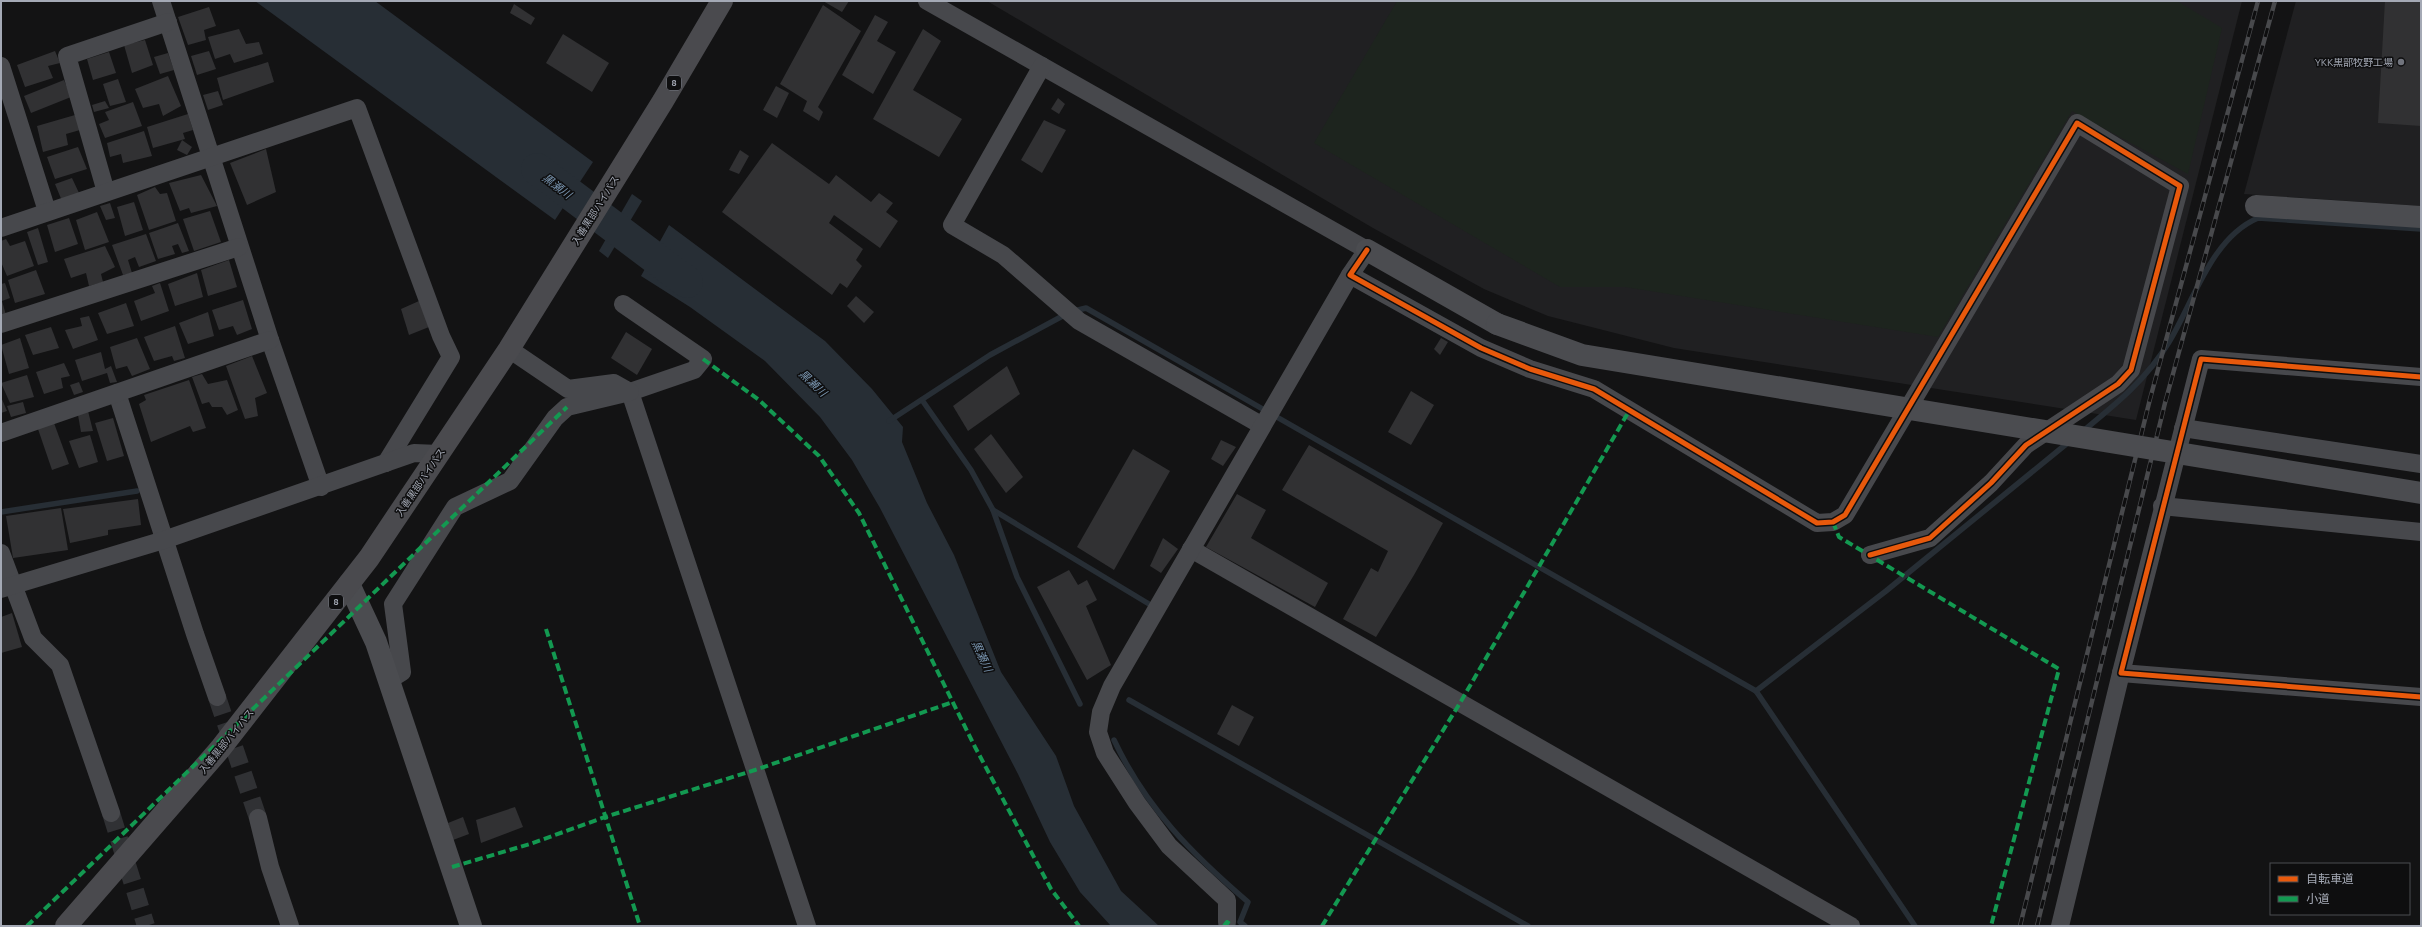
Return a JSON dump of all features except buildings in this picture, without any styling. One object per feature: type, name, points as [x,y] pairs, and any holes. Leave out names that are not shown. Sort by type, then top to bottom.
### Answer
[{"type":"highway","name":"入善黒部バイパス","points":[[66,926],[220,749],[349,584],[439,454],[509,349],[722,1]]},
{"type":"street","points":[[161,1],[239,247],[321,487]]},
{"type":"street","points":[[927,1],[1497,324],[1582,355],[2421,494]]},
{"type":"street","points":[[106,192],[66,56],[168,22]]},
{"type":"street","points":[[1,66],[48,211]]},
{"type":"street","points":[[1042,66],[952,225],[1003,255],[1079,322],[1261,425]]},
{"type":"street","points":[[1,228],[357,108],[441,336],[452,357],[386,463]]},
{"type":"street","points":[[1350,275],[1481,348],[1530,369],[1594,388],[1816,523],[1833,522],[1845,515],[2076,123],[2180,186],[2131,370],[2118,384],[2026,445],[1991,483],[1930,538],[1870,556]]},
{"type":"street","points":[[2256,206],[2421,217]]},
{"type":"street","points":[[1,324],[239,247]]},
{"type":"street","points":[[1227,922],[1227,900],[1169,846],[1137,803],[1105,753],[1098,732],[1101,712],[1112,686],[1261,425],[1350,275],[1367,250]]},
{"type":"street","points":[[389,680],[402,672],[393,604],[455,507],[510,481],[555,418],[567,407],[630,392],[694,370],[703,359],[623,304]]},
{"type":"street","points":[[1,433],[270,340]]},
{"type":"street","points":[[509,349],[568,390],[614,383],[630,392],[807,926]]},
{"type":"street","points":[[2060,926],[2162,506],[2201,359],[2421,377]]},
{"type":"street","points":[[117,393],[164,540],[217,696]]},
{"type":"street","points":[[2183,428],[2421,464]]},
{"type":"street","points":[[6,587],[164,540],[321,487],[414,453],[439,454]]},
{"type":"street","points":[[2162,506],[2421,532]]},
{"type":"street","points":[[1191,549],[1851,926]]},
{"type":"street","points":[[1,553],[6,587],[33,638],[60,665],[112,813]]},
{"type":"street","points":[[349,584],[376,642],[471,926]]},
{"type":"street","points":[[2121,672],[2421,697]]},
{"type":"street","points":[[258,818],[270,867],[290,926]]},
{"type":"shaded area","points":[[987,1],[2242,1],[2136,420],[1674,348],[1548,316],[1484,289],[1373,228]]},
{"type":"shaded area","points":[[1397,1],[2177,1],[2222,28],[2188,174],[2072,111],[1938,337],[1625,287],[1560,287],[1314,143]]},
{"type":"shaded area","points":[[2296,1],[2421,1],[2421,206],[2244,194]]},
{"type":"water","points":[[255,1],[375,1],[593,162],[555,220]]},
{"type":"water","points":[[632,194],[642,201],[608,258],[599,251]]},
{"type":"water","points":[[669,225],[825,341],[872,389],[903,427],[902,442],[927,503],[954,555],[1001,672],[1056,756],[1074,806],[1121,891],[1159,926],[1111,926],[1080,892],[1050,842],[1018,774],[880,508],[852,460],[820,417],[765,361],[690,307],[641,276]]},
{"type":"waterway","name":"黒瀬川","points":[[537,169],[687,282]]},
{"type":"waterway","points":[[2083,431],[2119,401],[2151,368],[2169,342],[2205,272],[2228,240],[2242,227],[2258,218],[2421,229]]},
{"type":"waterway","points":[[889,421],[990,355],[1070,312],[1086,308],[1756,691],[1915,926]]},
{"type":"waterway","points":[[922,400],[971,470],[993,510],[1149,604]]},
{"type":"waterway","points":[[1756,691],[1886,591],[2070,441]]},
{"type":"waterway","points":[[1,512],[137,491]]},
{"type":"waterway","points":[[993,510],[1017,577],[1080,704]]},
{"type":"waterway","points":[[1129,700],[1528,926]]},
{"type":"waterway","points":[[1114,740],[1141,787],[1172,828],[1189,848],[1248,902],[1240,922],[1245,926]]},
{"type":"tunnel","points":[[217,697],[258,818]]},
{"type":"tunnel","points":[[111,813],[146,926]]},
{"type":"railway","points":[[2020,926],[2150,399],[2258,1]]},
{"type":"railway","points":[[2037,926],[2165,403],[2275,1]]},
{"type":"marked path","points":[[703,359],[759,400],[819,456],[859,513],[975,747],[1051,889],[1079,926]]},
{"type":"marked path","points":[[27,926],[567,407]]},
{"type":"marked path","points":[[1322,926],[1460,703],[1629,411]]},
{"type":"marked path","points":[[1833,522],[1839,537],[2059,669],[1991,926]]},
{"type":"marked path","points":[[546,629],[640,926]]},
{"type":"marked path","points":[[452,867],[530,844],[605,817],[755,770],[953,702]]},
{"type":"marked path","points":[[1224,926],[1227,922],[1233,926]]},
{"type":"cycle path","points":[[1367,250],[1350,275],[1481,348],[1530,369],[1594,389],[1817,523],[1833,522],[1845,515],[2077,123],[2180,186],[2131,370],[2118,384],[2026,445],[1991,483],[1930,538],[1870,555]]},
{"type":"cycle path","points":[[2421,377],[2201,359],[2121,673],[2421,697]]},
{"type":"place","name":"YKK黒部牧野工場","points":[[2401,62]]}]
